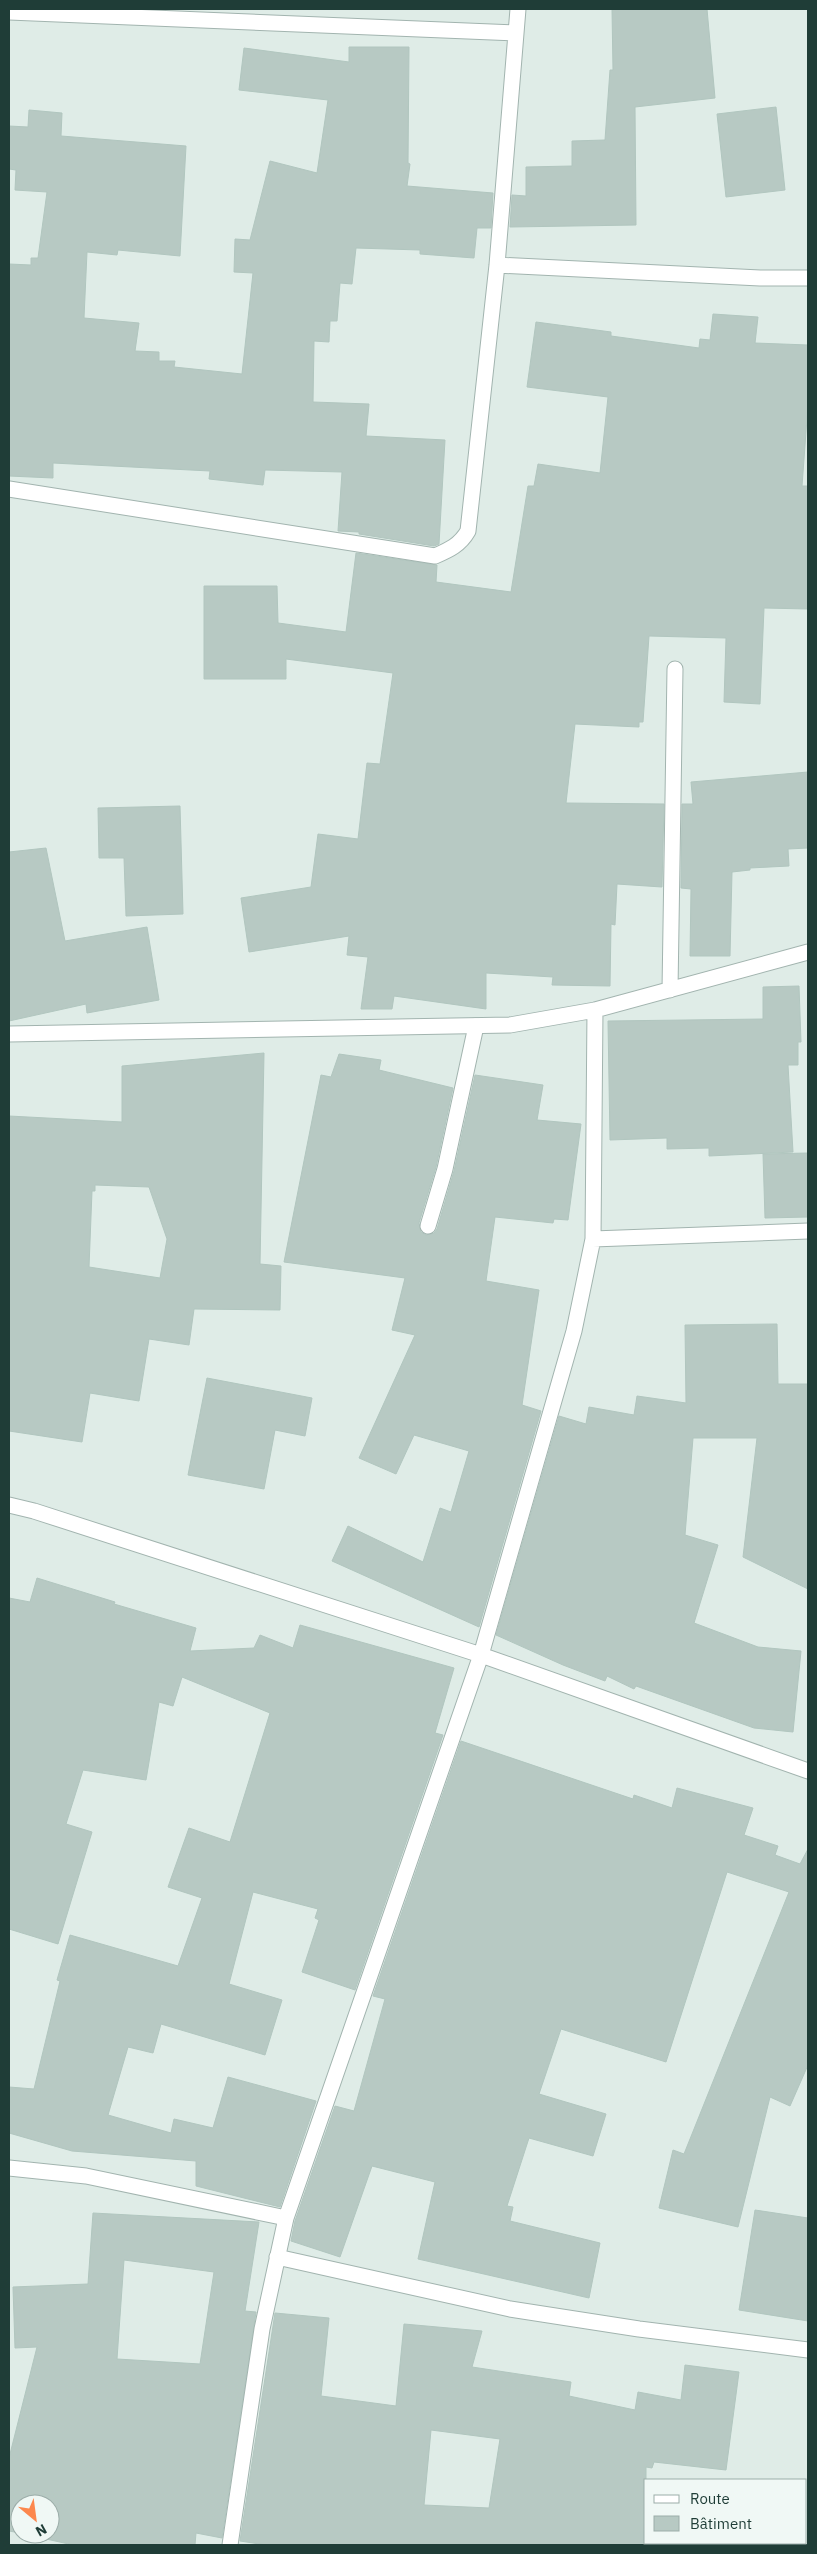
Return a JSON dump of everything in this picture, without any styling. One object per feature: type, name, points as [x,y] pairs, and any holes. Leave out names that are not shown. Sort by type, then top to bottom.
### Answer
[{"type":"street","points":[[9,489],[435,556],[451,549],[462,540],[468,531],[497,265],[518,9]]},
{"type":"street","points":[[9,12],[515,33]]},
{"type":"street","points":[[497,265],[760,278],[808,278]]},
{"type":"street","points":[[670,990],[675,669]]},
{"type":"street","points":[[9,1034],[510,1026],[595,1010],[808,952]]},
{"type":"street","points":[[230,2545],[262,2329],[286,2218],[481,1655],[574,1331],[593,1239],[595,1010]]},
{"type":"street","points":[[428,1226],[445,1169],[476,1026]]},
{"type":"street","points":[[593,1239],[808,1231]]},
{"type":"street","points":[[9,1505],[34,1511],[481,1655],[808,1771]]},
{"type":"street","points":[[9,2168],[86,2176],[286,2218]]},
{"type":"street","points":[[277,2257],[510,2310],[639,2329],[808,2350]]},
{"type":"building","points":[[612,9],[707,9],[715,98],[635,107],[636,225],[510,227],[512,195],[526,196],[526,167],[572,166],[572,141],[605,140],[610,70],[613,70]]},
{"type":"building","points":[[349,47],[409,47],[408,163],[410,164],[407,186],[493,193],[491,228],[477,228],[474,258],[420,254],[420,250],[356,248],[352,284],[340,283],[337,321],[330,321],[329,342],[314,341],[313,402],[369,404],[366,436],[445,440],[439,544],[434,546],[359,534],[359,532],[338,531],[342,472],[265,470],[263,485],[209,479],[210,471],[53,463],[53,478],[9,476],[9,264],[31,265],[31,258],[38,258],[47,192],[15,190],[16,170],[9,169],[9,126],[28,127],[29,110],[62,113],[61,136],[186,146],[180,256],[118,250],[117,255],[87,252],[84,318],[139,323],[135,351],[159,352],[159,361],[175,361],[174,367],[242,374],[253,273],[234,272],[235,239],[250,240],[270,161],[317,173],[328,100],[239,90],[244,48],[349,62]]},
{"type":"building","points":[[776,107],[785,190],[726,197],[717,114]]},
{"type":"building","points":[[713,314],[758,317],[755,343],[808,345],[808,405],[802,486],[808,486],[808,609],[764,608],[760,704],[724,702],[726,638],[649,636],[643,722],[639,722],[639,727],[575,724],[566,803],[664,804],[662,887],[617,884],[615,925],[611,924],[610,986],[552,985],[553,977],[486,973],[486,1009],[394,996],[392,1009],[361,1009],[368,957],[347,955],[349,936],[249,952],[241,898],[311,887],[318,834],[358,839],[367,763],[380,764],[393,673],[286,659],[286,679],[204,679],[204,586],[277,586],[278,623],[346,632],[356,553],[437,565],[436,582],[511,592],[528,486],[534,486],[538,464],[600,473],[608,397],[527,387],[536,322],[611,332],[611,336],[699,348],[700,339],[710,340]]},
{"type":"building","points":[[808,772],[808,848],[788,849],[789,866],[750,868],[750,870],[732,872],[730,956],[690,956],[691,889],[681,888],[682,804],[693,804],[691,782]]},
{"type":"building","points":[[180,806],[183,914],[126,916],[124,858],[99,858],[98,808]]},
{"type":"building","points":[[46,848],[65,941],[147,927],[159,1000],[87,1013],[86,1004],[9,1021],[9,852]]},
{"type":"building","points":[[799,986],[801,1042],[798,1042],[798,1065],[788,1065],[793,1152],[709,1156],[709,1148],[667,1149],[667,1138],[610,1140],[608,1021],[763,1019],[763,987]]},
{"type":"building","points":[[264,1053],[260,1264],[281,1266],[280,1310],[194,1309],[189,1345],[149,1339],[139,1401],[90,1393],[82,1442],[9,1431],[9,1116],[122,1122],[122,1066]],"holes":[[[95,1185],[149,1187],[167,1239],[160,1278],[89,1267],[92,1191],[95,1191]]]},
{"type":"building","points":[[339,1054],[381,1060],[379,1070],[453,1088],[436,1167],[419,1223],[421,1232],[426,1235],[434,1233],[437,1229],[454,1171],[475,1075],[543,1085],[537,1120],[581,1124],[568,1220],[554,1219],[553,1223],[495,1217],[486,1281],[539,1290],[522,1405],[541,1411],[479,1627],[332,1561],[348,1526],[423,1562],[440,1508],[451,1512],[469,1451],[414,1435],[396,1474],[359,1458],[415,1335],[392,1330],[405,1278],[284,1262],[321,1075],[331,1077]]},
{"type":"building","points":[[808,1153],[808,1217],[765,1218],[763,1154]]},
{"type":"building","points":[[777,1324],[778,1384],[808,1384],[808,1589],[743,1557],[757,1438],[693,1438],[685,1535],[718,1545],[694,1623],[758,1647],[801,1651],[793,1732],[754,1728],[636,1686],[634,1689],[607,1676],[605,1681],[563,1665],[496,1635],[559,1416],[586,1424],[589,1407],[634,1415],[637,1396],[686,1403],[685,1325]]},
{"type":"building","points":[[207,1378],[312,1398],[305,1436],[275,1430],[264,1489],[188,1475]]},
{"type":"building","points":[[37,1578],[115,1602],[114,1604],[196,1628],[190,1651],[254,1648],[260,1635],[293,1648],[300,1625],[454,1668],[435,1733],[443,1735],[355,1990],[302,1972],[319,1920],[315,1918],[318,1909],[253,1892],[229,1984],[282,2000],[265,2055],[161,2024],[153,2053],[128,2047],[108,2115],[171,2133],[174,2119],[213,2128],[228,2077],[316,2101],[280,2207],[196,2186],[196,2161],[72,2151],[9,2133],[9,2087],[34,2089],[60,1981],[57,1980],[70,1935],[178,1966],[202,1898],[168,1887],[189,1828],[230,1842],[270,1713],[182,1677],[173,1706],[159,1702],[146,1780],[83,1770],[66,1824],[92,1832],[58,1944],[9,1929],[9,1598],[30,1602]]},
{"type":"building","points":[[461,1741],[633,1799],[634,1795],[672,1808],[677,1788],[753,1808],[744,1835],[778,1846],[775,1855],[800,1864],[808,1849],[808,2065],[790,2106],[770,2097],[738,2227],[659,2208],[673,2150],[684,2154],[789,1892],[727,1872],[666,2062],[561,2029],[539,2094],[606,2114],[593,2156],[529,2138],[507,2206],[513,2207],[510,2221],[600,2243],[589,2298],[418,2259],[435,2182],[372,2166],[340,2257],[291,2241],[295,2221],[335,2106],[354,2111],[385,1999],[373,1996]]},
{"type":"building","points":[[755,2210],[808,2218],[808,2321],[739,2310]]},
{"type":"building","points":[[93,2213],[259,2222],[245,2311],[256,2312],[222,2538],[196,2533],[195,2545],[73,2545],[60,2542],[60,2494],[10,2494],[9,2531],[9,2458],[37,2347],[15,2348],[13,2287],[88,2284]],"holes":[[[124,2260],[214,2272],[200,2364],[117,2359]]]},
{"type":"building","points":[[275,2313],[329,2318],[321,2396],[396,2406],[404,2324],[482,2331],[472,2367],[571,2382],[569,2396],[635,2410],[638,2392],[681,2400],[685,2365],[739,2372],[726,2470],[654,2462],[652,2468],[646,2467],[646,2479],[644,2479],[644,2544],[646,2545],[266,2545],[240,2541]],"holes":[[[431,2430],[500,2439],[489,2508],[424,2505]]]}]
